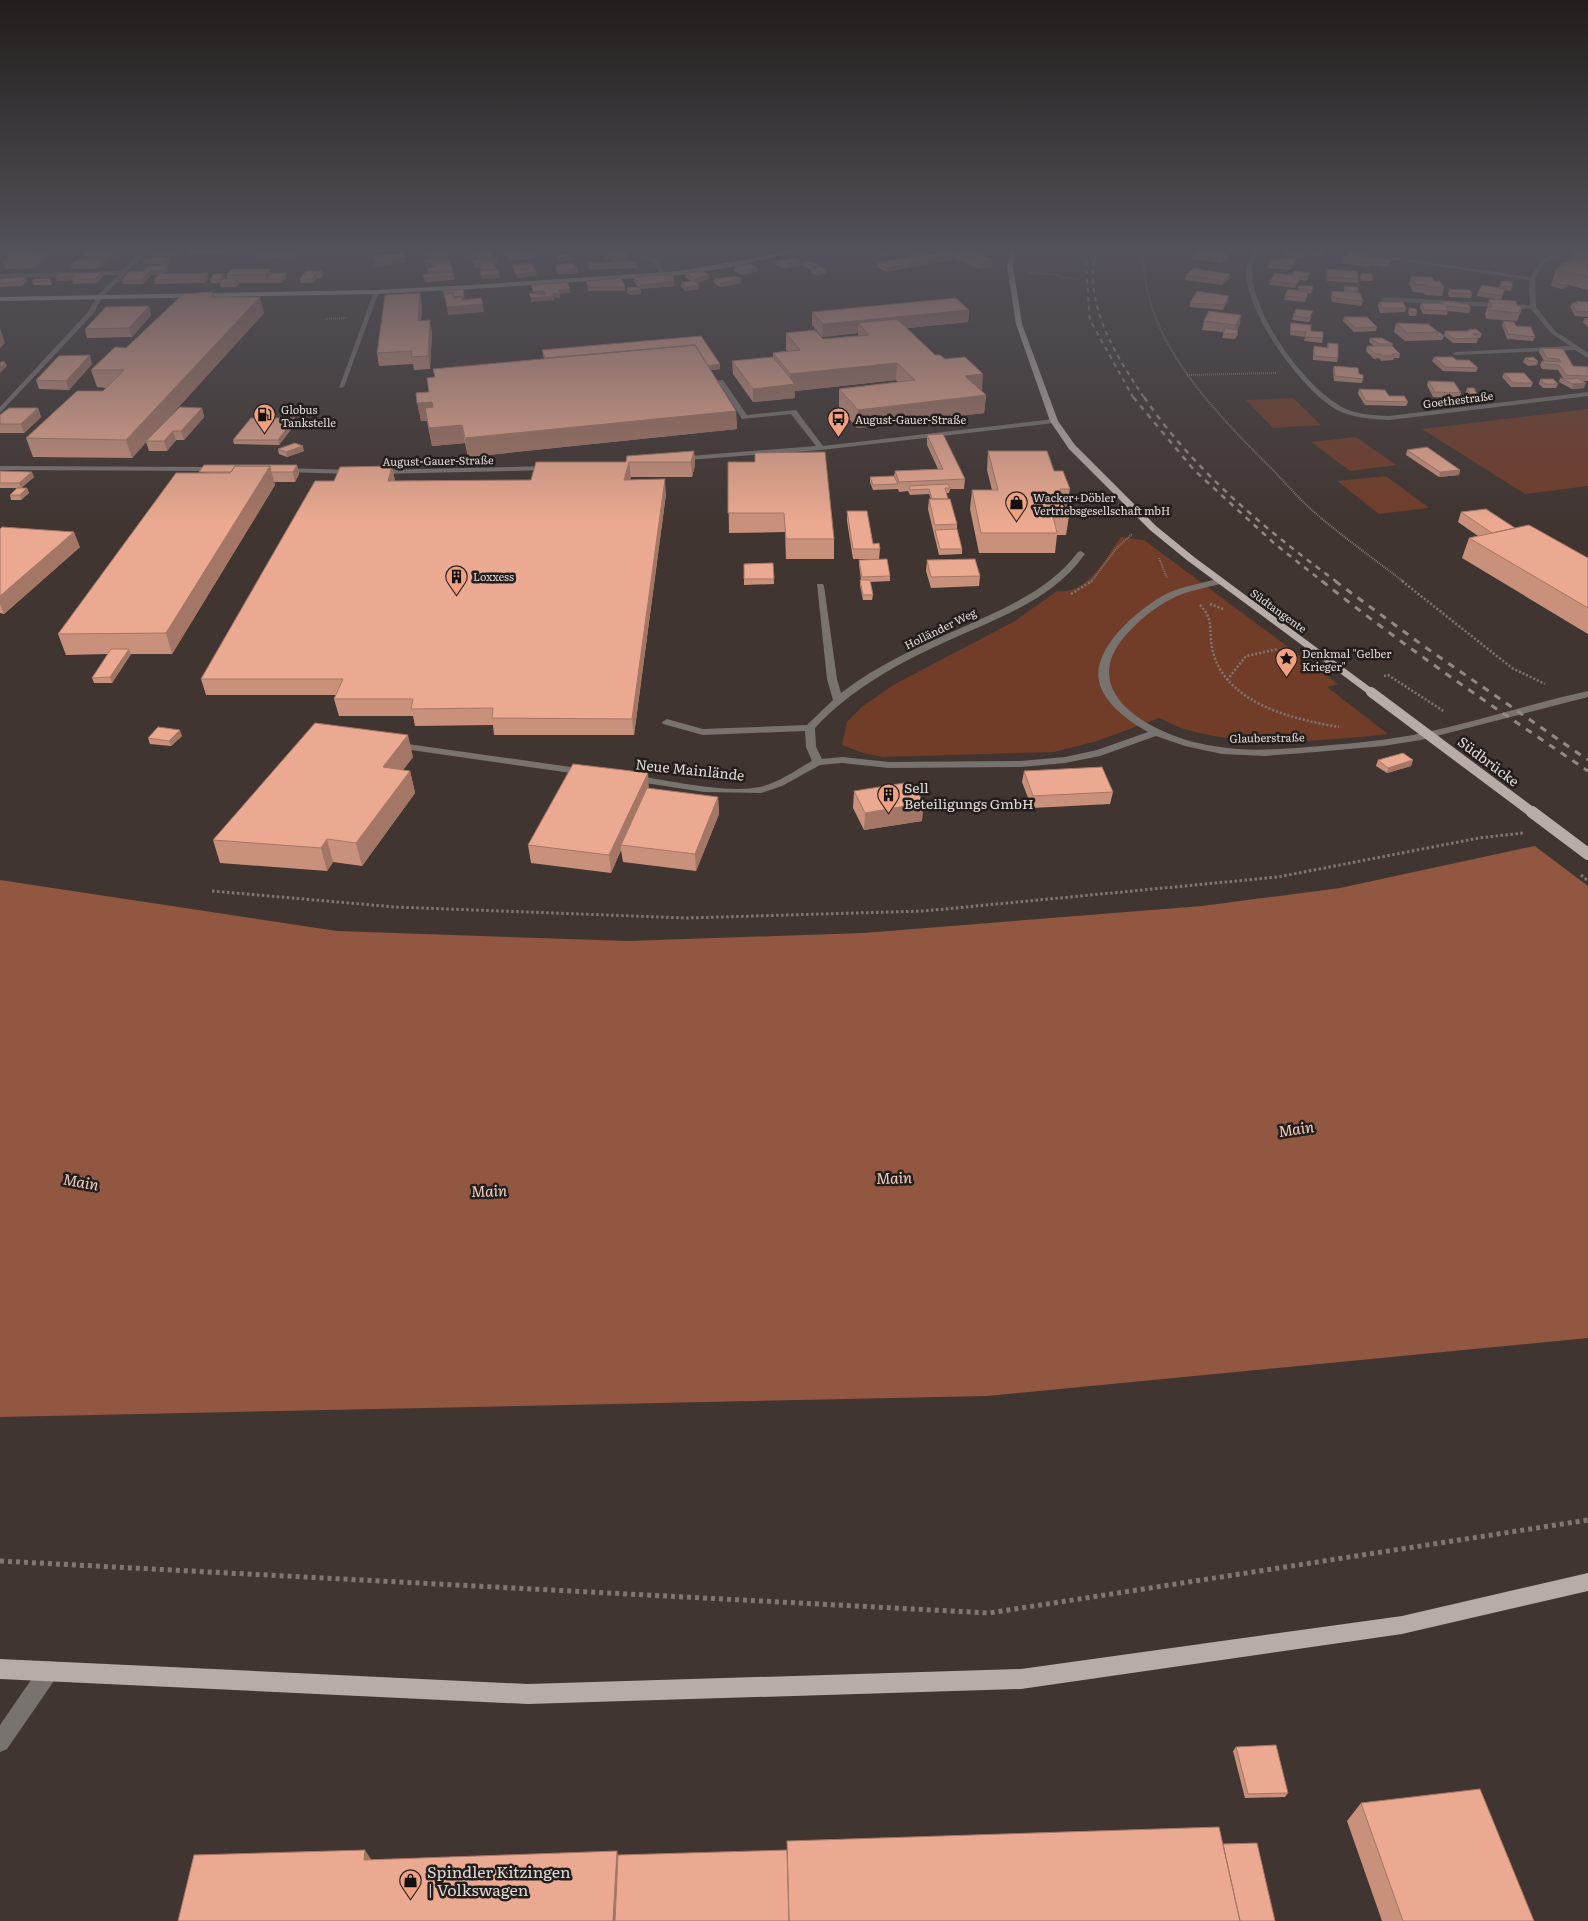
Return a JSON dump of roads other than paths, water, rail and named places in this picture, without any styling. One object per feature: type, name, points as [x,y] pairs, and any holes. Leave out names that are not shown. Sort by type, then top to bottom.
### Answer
[{"type":"main road","points":[[1025,342],[1054,421],[1072,447],[1135,511],[1183,553],[1221,581]]},
{"type":"main road","name":"Südtangente","points":[[1221,581],[1371,692]]},
{"type":"main road","name":"Südbrücke","points":[[1371,692],[1588,854]]},
{"type":"main road","points":[[0,1668],[528,1694],[1021,1679],[1402,1625],[1588,1582]]},
{"type":"street","points":[[0,411],[64,342]]},
{"type":"street","points":[[341,387],[358,342]]},
{"type":"street","name":"Goethestraße","points":[[1277,342],[1289,362],[1337,408],[1361,415],[1389,418],[1416,416],[1588,394]]},
{"type":"street","points":[[1566,342],[1588,356]]},
{"type":"street","points":[[1456,354],[1575,348]]},
{"type":"street","points":[[720,381],[745,417],[793,412],[821,448]]},
{"type":"street","points":[[667,460],[821,448],[1054,421]]},
{"type":"street","points":[[0,468],[228,469]]},
{"type":"street","name":"August-Gauer-Straße","points":[[370,472],[474,472],[561,468]]},
{"type":"street","points":[[275,470],[360,472]]},
{"type":"street","name":"Holländer Weg","points":[[810,728],[821,714],[851,690],[918,651],[1011,608],[1046,589],[1072,568],[1082,554]]},
{"type":"street","name":"Glauberstraße","points":[[1221,581],[1181,591],[1150,607],[1134,620],[1114,645],[1105,662],[1103,677],[1108,693],[1137,722],[1155,733],[1217,750],[1240,752],[1316,749],[1397,741],[1588,694]]},
{"type":"street","points":[[820,586],[832,678],[838,701]]},
{"type":"street","points":[[667,722],[703,732],[810,728],[811,747],[818,762]]},
{"type":"street","name":"Neue Mainlände","points":[[616,776],[704,789],[761,790],[778,784],[818,762],[842,760],[889,765],[1020,764],[1065,760],[1100,752],[1155,733]]},
{"type":"street","points":[[382,743],[597,774]]},
{"type":"street","points":[[0,1742],[48,1671]]},
{"type":"water","name":"Main","points":[[1588,836],[1588,1338],[987,1396],[0,1417],[0,880],[337,931],[628,941],[863,933],[1202,906],[1340,888]]},
{"type":"railway","points":[[1102,342],[1134,399]]},
{"type":"railway","points":[[1111,342],[1145,399]]},
{"type":"railway","points":[[1133,397],[1194,470],[1275,544],[1323,582]]},
{"type":"railway","points":[[1144,397],[1185,450],[1233,498],[1284,542],[1337,582]]},
{"type":"railway","points":[[1322,581],[1420,655],[1588,771]]},
{"type":"railway","points":[[1335,581],[1425,647],[1588,760]]},
{"type":"place","name":"Globus Tankstelle","points":[[265,434]]},
{"type":"place","name":"August-Gauer-Straße","points":[[839,438]]},
{"type":"place","name":"Wacker+Döbler Vertriebsgesellschaft mbH","points":[[1017,522]]},
{"type":"place","name":"Loxxess","points":[[457,595]]},
{"type":"place","name":"Denkmal \"Gelber Krieger\"","points":[[1286,678]]},
{"type":"place","name":"Sell Beteiligungs GmbH","points":[[888,814]]},
{"type":"place","name":"Spindler Kitzingen | Volkswagen","points":[[411,1899]]}]
